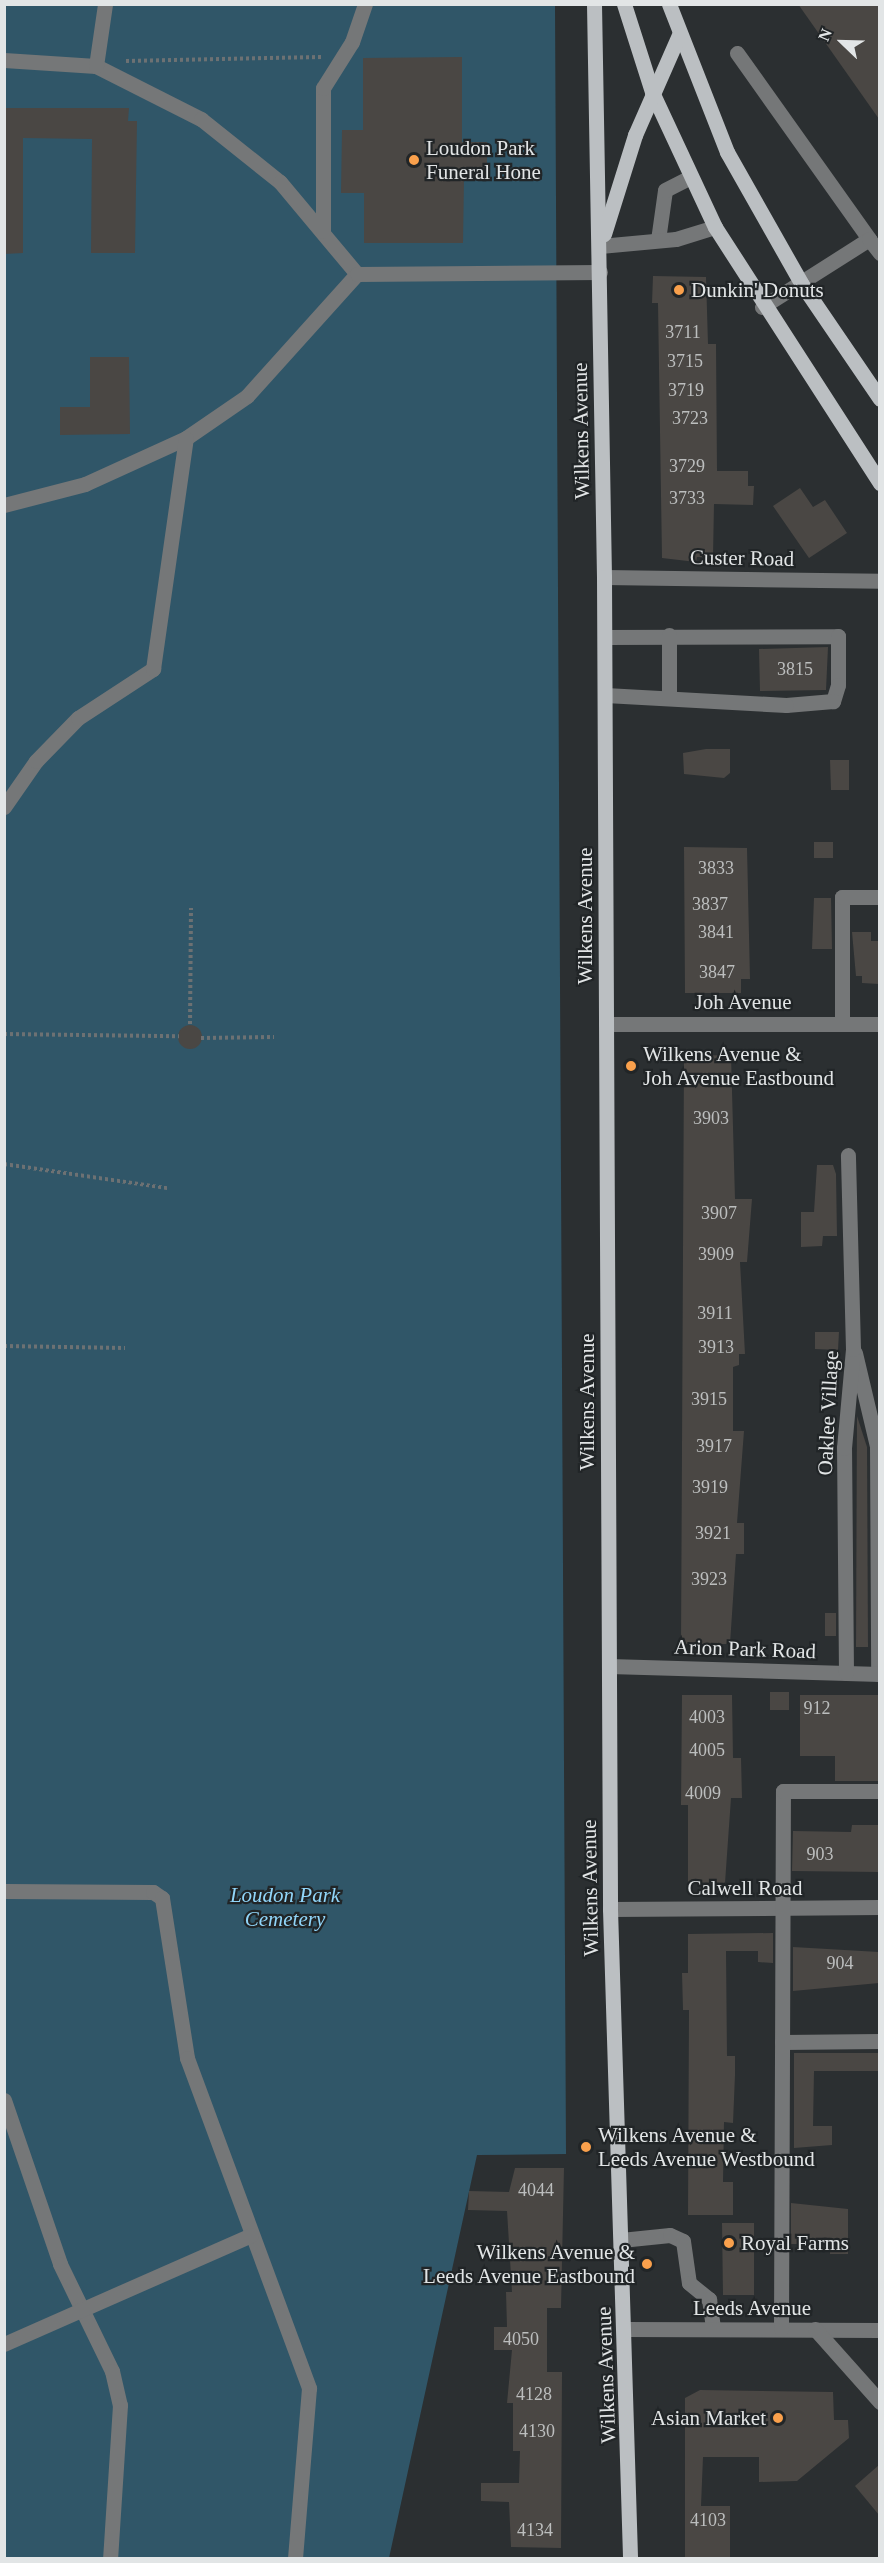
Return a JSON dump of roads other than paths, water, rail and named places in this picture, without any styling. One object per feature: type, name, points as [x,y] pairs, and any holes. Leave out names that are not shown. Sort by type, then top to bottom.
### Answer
[{"type":"main road","name":"Wilkens Avenue","points":[[594,4],[605,637],[610,1909],[625,2329],[630,2559]]},
{"type":"main road","points":[[624,4],[652,92],[689,178],[715,227],[762,306],[879,483]]},
{"type":"main road","points":[[669,4],[679,35],[727,152],[801,283],[879,399]]},
{"type":"main road","name":"Wilkens Avenue","points":[[600,246],[652,92],[679,35]]},
{"type":"street","points":[[96,66],[105,4]]},
{"type":"street","points":[[322,231],[323,88],[341,57],[365,4]]},
{"type":"street","points":[[737,53],[879,254]]},
{"type":"street","points":[[4,60],[96,66],[157,93],[241,146],[322,231],[357,274]]},
{"type":"street","points":[[658,240],[665,190],[689,178]]},
{"type":"street","points":[[600,246],[658,240],[715,227]]},
{"type":"street","points":[[762,306],[870,239]]},
{"type":"street","points":[[4,504],[85,484],[186,438],[247,396],[357,274],[600,272]]},
{"type":"street","points":[[4,807],[36,761],[78,718],[153,669],[186,438]]},
{"type":"street","name":"Custer Road","points":[[604,578],[879,581]]},
{"type":"street","points":[[669,635],[669,697]]},
{"type":"street","points":[[605,637],[838,636],[838,685],[833,701],[786,705],[605,694]]},
{"type":"street","points":[[842,1023],[842,897],[879,897]]},
{"type":"street","name":"Joh Avenue","points":[[606,1024],[879,1024]]},
{"type":"street","name":"Oaklee Village","points":[[846,1673],[844,1448],[853,1348],[848,1155]]},
{"type":"street","points":[[853,1348],[877,1446],[879,1674]]},
{"type":"street","name":"Arion Park Road","points":[[609,1666],[879,1674]]},
{"type":"street","points":[[781,2329],[783,1791],[879,1791]]},
{"type":"street","points":[[4,1891],[153,1892],[162,1898],[187,2058],[309,2388],[295,2559]]},
{"type":"street","name":"Calwell Road","points":[[610,1909],[879,1907]]},
{"type":"street","points":[[782,2042],[879,2041]]},
{"type":"street","points":[[4,2100],[81,2310],[112,2371],[120,2405],[110,2559]]},
{"type":"street","points":[[4,2344],[251,2235]]},
{"type":"street","points":[[621,2240],[670,2235],[683,2241],[689,2283],[709,2299],[713,2329]]},
{"type":"street","name":"Leeds Avenue","points":[[625,2329],[879,2330]]},
{"type":"street","points":[[815,2329],[879,2402]]},
{"type":"place","name":"Loudon Park Funeral Hone","points":[[414,160]]},
{"type":"place","name":"Dunkin' Donuts","points":[[679,290]]},
{"type":"place","name":"Wilkens Avenue & Joh Avenue Eastbound","points":[[631,1066]]},
{"type":"place","name":"Wilkens Avenue & Leeds Avenue Westbound","points":[[586,2147]]},
{"type":"place","name":"Royal Farms","points":[[729,2243]]},
{"type":"place","name":"Wilkens Avenue & Leeds Avenue Eastbound","points":[[647,2264]]},
{"type":"place","name":"Asian Market","points":[[778,2418]]},
{"type":"park label","name":"Loudon Park Cemetery","points":[[285,1907]]}]
